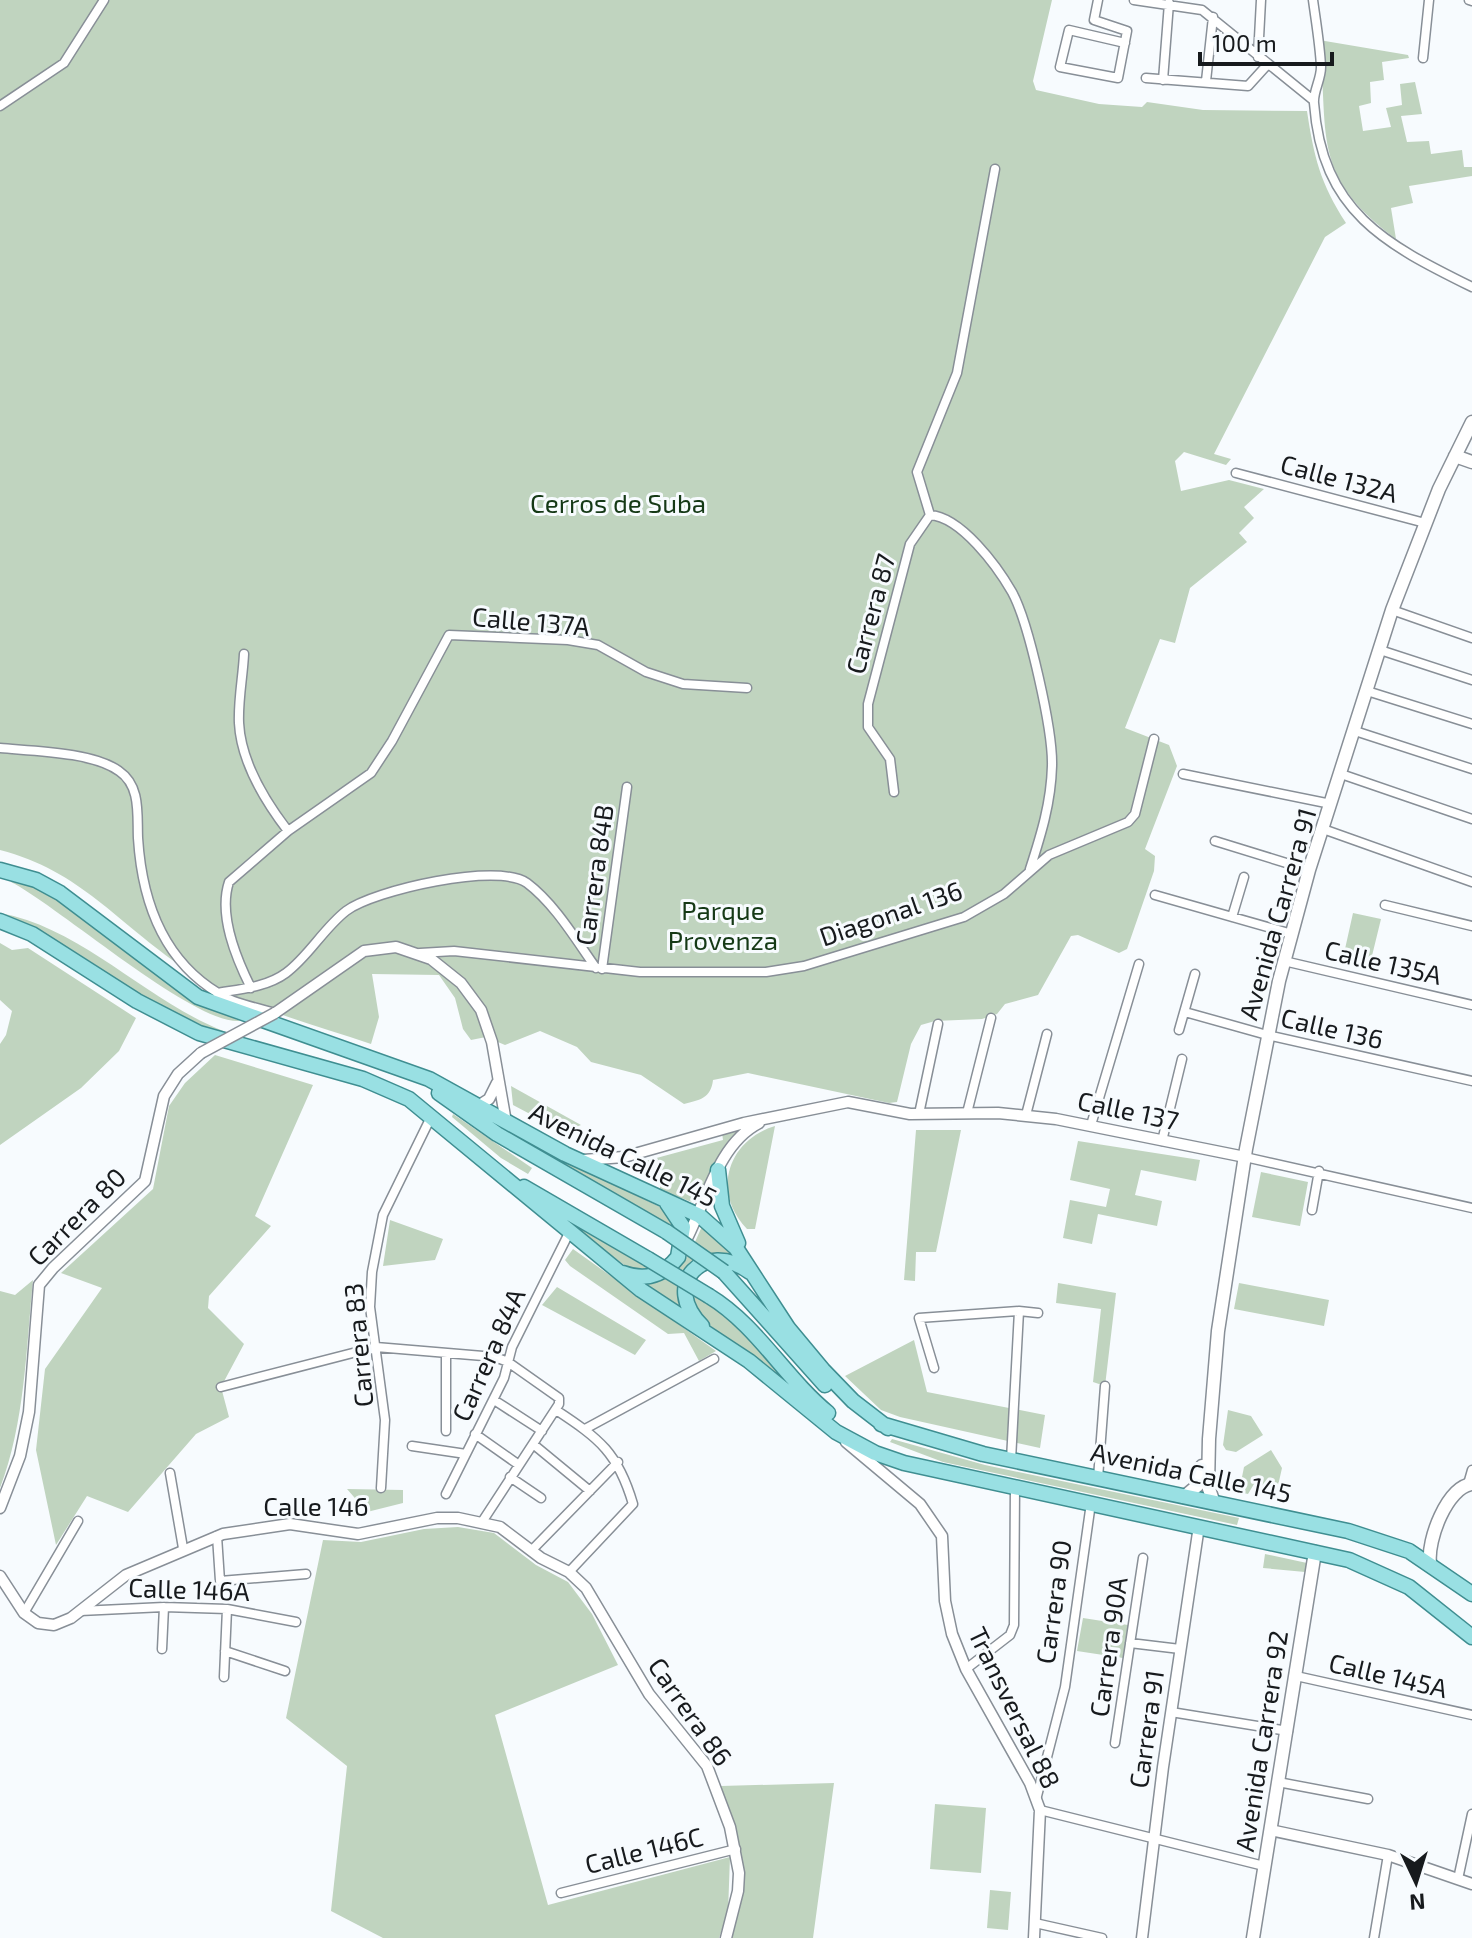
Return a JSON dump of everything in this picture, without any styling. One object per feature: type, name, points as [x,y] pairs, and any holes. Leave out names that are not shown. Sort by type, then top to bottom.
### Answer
[{"type":"main road","name":"Avenida Carrera 91","points":[[1214,1503],[1208,1488],[1209,1439],[1218,1331],[1245,1157],[1284,961],[1309,870],[1392,610],[1425,523],[1472,422]]},
{"type":"main road","points":[[1455,456],[1472,462]]},
{"type":"main road","name":"Avenida Calle 145","points":[[0,870],[36,880],[60,893],[198,997],[400,1067],[577,1160],[700,1216],[728,1239],[788,1328],[814,1360],[853,1401],[888,1428]]},
{"type":"main road","name":"Avenida Calle 145","points":[[0,921],[32,934],[147,1007],[199,1033],[363,1079],[409,1099],[432,1115],[569,1233],[668,1309],[723,1344],[836,1432],[888,1458],[1365,1565],[1399,1580],[1472,1637]]},
{"type":"main road","name":"Avenida Calle 145","points":[[400,1067],[497,1134],[667,1232],[724,1272],[827,1387],[860,1413],[888,1428],[1011,1460],[1348,1531],[1409,1551],[1472,1594]]},
{"type":"main road","name":"Avenida Calle 145","points":[[493,1168],[709,1296],[736,1316],[794,1382],[841,1424],[883,1449],[945,1471]]},
{"type":"main road","points":[[718,1170],[722,1206],[753,1272]]},
{"type":"main road","points":[[616,1269],[634,1277],[654,1276],[672,1265],[682,1248],[683,1227],[679,1216],[662,1199],[646,1192]]},
{"type":"main road","points":[[723,1344],[688,1310],[684,1292],[688,1278],[705,1262],[722,1259],[753,1272]]},
{"type":"main road","name":"Avenida Carrera 91","points":[[1184,1497],[1198,1483],[1209,1439]]},
{"type":"main road","points":[[1430,1563],[1432,1537],[1454,1493],[1470,1484]]},
{"type":"main road","points":[[1409,1551],[1432,1537]]},
{"type":"main road","name":"Avenida Carrera 92","points":[[1253,1938],[1315,1552]]},
{"type":"street","points":[[0,106],[64,63],[104,0]]},
{"type":"street","points":[[1098,0],[1094,20],[1127,31],[1125,43],[1118,78],[1064,69],[1059,63],[1067,32],[1073,30],[1125,43]]},
{"type":"street","points":[[1134,0],[1202,10],[1313,100]]},
{"type":"street","points":[[1258,57],[1261,0]]},
{"type":"street","points":[[1313,0],[1321,69],[1313,100],[1328,173],[1370,229],[1390,245],[1472,287]]},
{"type":"street","points":[[1423,58],[1429,0]]},
{"type":"street","points":[[1163,80],[1169,3]]},
{"type":"street","points":[[1206,81],[1213,17]]},
{"type":"street","points":[[1146,78],[1248,86],[1268,64]]},
{"type":"street","points":[[995,169],[957,373],[917,472],[930,515],[943,516],[960,526],[1012,592],[1025,622],[1052,763],[1048,809],[1030,870]]},
{"type":"street","name":"Calle 132A","points":[[1240,473],[1425,523]]},
{"type":"street","name":"Carrera 87","points":[[894,792],[890,759],[868,727],[868,704],[910,544],[930,515]]},
{"type":"street","points":[[1392,610],[1472,638]]},
{"type":"street","name":"Calle 137A","points":[[288,831],[371,773],[392,741],[449,635],[568,640],[598,645],[646,672],[683,684],[747,688]]},
{"type":"street","points":[[1380,650],[1472,680]]},
{"type":"street","points":[[244,654],[239,724],[249,765],[269,806],[288,831],[229,882],[225,894],[239,964],[251,988]]},
{"type":"street","points":[[1367,691],[1472,724]]},
{"type":"street","points":[[1355,731],[1472,769]]},
{"type":"street","name":"Diagonal 136","points":[[419,953],[454,951],[599,968],[766,972],[804,966],[964,917],[1004,894],[1049,855],[1128,822],[1135,814],[1154,739]]},
{"type":"street","points":[[0,748],[65,755],[112,766],[128,779],[135,793],[140,857],[162,937],[176,959],[217,993],[278,1012]]},
{"type":"street","points":[[1183,774],[1331,804]]},
{"type":"street","points":[[1341,774],[1472,819]]},
{"type":"street","name":"Carrera 84B","points":[[599,968],[627,787]]},
{"type":"street","points":[[1323,829],[1472,882]]},
{"type":"street","points":[[1215,841],[1309,870]]},
{"type":"street","points":[[217,993],[251,988],[287,972],[345,912],[371,896],[453,879],[496,877],[524,881],[540,895],[599,968]]},
{"type":"street","points":[[1232,917],[1244,877]]},
{"type":"street","points":[[1155,895],[1292,934]]},
{"type":"street","points":[[1385,905],[1472,926]]},
{"type":"street","name":"Diagonal 136","points":[[278,1012],[364,951],[396,947],[419,953],[442,965],[461,983],[481,1010],[492,1042],[507,1124]]},
{"type":"street","name":"Calle 135A","points":[[1284,961],[1472,1005]]},
{"type":"street","points":[[1091,1125],[1139,964]]},
{"type":"street","points":[[1179,1030],[1195,974]]},
{"type":"street","name":"Carrera 80","points":[[0,1508],[20,1456],[29,1412],[39,1285],[145,1181],[164,1096],[178,1074],[201,1053],[278,1012]]},
{"type":"street","name":"Calle 136","points":[[1185,1012],[1267,1035],[1472,1081]]},
{"type":"street","points":[[967,1113],[991,1018]]},
{"type":"street","points":[[919,1114],[938,1024]]},
{"type":"street","points":[[1026,1115],[1047,1034]]},
{"type":"street","points":[[1162,1141],[1182,1059]]},
{"type":"street","points":[[478,1106],[494,1094],[498,1081]]},
{"type":"street","name":"Calle 137","points":[[577,1160],[624,1157],[722,1129],[839,1102],[919,1114],[1026,1115],[1091,1125],[1319,1171],[1472,1208]]},
{"type":"street","name":"Carrera 83","points":[[381,1488],[385,1420],[370,1307],[377,1231],[432,1115]]},
{"type":"street","name":"Calle 137","points":[[682,1248],[700,1216],[718,1170],[736,1140],[750,1127],[771,1117]]},
{"type":"street","points":[[624,1157],[621,1171],[628,1184]]},
{"type":"street","points":[[1312,1210],[1319,1171]]},
{"type":"street","name":"Carrera 84A","points":[[446,1494],[494,1400],[508,1362],[569,1233]]},
{"type":"street","points":[[934,1368],[919,1318],[1019,1311],[1038,1313]]},
{"type":"street","points":[[1011,1460],[1019,1311]]},
{"type":"street","points":[[221,1387],[376,1347],[508,1362],[559,1398],[556,1410],[482,1522]]},
{"type":"street","points":[[446,1353],[446,1431]]},
{"type":"street","points":[[585,1429],[714,1359]]},
{"type":"street","points":[[1098,1478],[1105,1386]]},
{"type":"street","points":[[494,1400],[542,1431]]},
{"type":"street","points":[[556,1410],[585,1429],[618,1462],[633,1504],[569,1572]]},
{"type":"street","name":"Transversal 88","points":[[836,1432],[920,1504],[938,1526],[946,1560],[948,1620],[966,1669],[1038,1805]]},
{"type":"street","points":[[475,1434],[519,1465]]},
{"type":"street","points":[[533,1444],[590,1491]]},
{"type":"street","points":[[412,1446],[466,1454]]},
{"type":"street","points":[[531,1551],[618,1462]]},
{"type":"street","points":[[1470,1484],[1472,1470]]},
{"type":"street","points":[[170,1473],[183,1548]]},
{"type":"street","points":[[510,1477],[541,1498]]},
{"type":"street","points":[[966,1669],[1010,1635],[1014,1625],[1015,1487]]},
{"type":"street","name":"Carrera 90","points":[[1034,1938],[1038,1805],[1065,1687],[1091,1502]]},
{"type":"street","name":"Calle 146","points":[[24,1613],[38,1623],[54,1625],[80,1611],[117,1580],[183,1548],[217,1536],[290,1524],[350,1534],[437,1518],[482,1522],[511,1533],[531,1551],[569,1572]]},
{"type":"street","points":[[0,1576],[24,1613],[78,1521]]},
{"type":"street","name":"Carrera 91","points":[[1142,1938],[1199,1526]]},
{"type":"street","points":[[217,1536],[220,1581],[306,1574]]},
{"type":"street","name":"Carrera 90A","points":[[1115,1743],[1143,1558]]},
{"type":"street","name":"Carrera 86","points":[[569,1572],[596,1603],[649,1694],[699,1753],[714,1782],[736,1849],[738,1891],[726,1938]]},
{"type":"street","points":[[162,1649],[164,1607]]},
{"type":"street","name":"Calle 146A","points":[[80,1611],[164,1607],[227,1609],[296,1622]]},
{"type":"street","points":[[224,1677],[227,1609]]},
{"type":"street","points":[[1130,1643],[1180,1649]]},
{"type":"street","points":[[225,1651],[285,1671]]},
{"type":"street","name":"Calle 145A","points":[[1296,1676],[1472,1715]]},
{"type":"street","points":[[1171,1712],[1288,1731]]},
{"type":"street","points":[[1278,1782],[1368,1799]]},
{"type":"street","points":[[1038,1805],[1264,1866]]},
{"type":"street","points":[[1458,1879],[1472,1814]]},
{"type":"street","points":[[1270,1830],[1388,1855],[1472,1884]]},
{"type":"street","name":"Calle 146C","points":[[561,1893],[736,1849]]},
{"type":"street","points":[[1374,1938],[1388,1855]]},
{"type":"street","points":[[1035,1923],[1102,1938]]},
{"type":"green space","name":"Cerros de Suba","points":[[0,0],[1052,0],[1033,81],[1036,90],[1099,104],[1142,107],[1147,102],[1203,110],[1307,111],[1319,169],[1346,223],[1325,237],[1214,454],[1231,459],[1226,465],[1184,452],[1175,461],[1181,491],[1229,480],[1264,489],[1244,507],[1254,518],[1239,533],[1247,542],[1190,588],[1175,643],[1160,639],[1125,728],[1169,745],[1177,766],[1145,849],[1155,856],[1154,871],[1127,949],[1119,953],[1078,935],[1071,936],[1038,995],[1005,1004],[997,1014],[982,1019],[935,1021],[921,1025],[911,1044],[897,1102],[889,1103],[748,1073],[713,1080],[707,1094],[684,1104],[641,1075],[591,1062],[577,1047],[540,1031],[505,1045],[486,1037],[471,1040],[463,1029],[455,998],[439,975],[372,974],[379,1017],[371,1044],[274,1012],[227,993],[184,968],[97,900],[54,871],[0,850]]},
{"type":"green space","points":[[1319,40],[1408,55],[1409,58],[1382,62],[1384,80],[1370,82],[1371,103],[1359,106],[1363,131],[1391,127],[1386,108],[1402,105],[1400,84],[1415,82],[1422,114],[1401,116],[1407,142],[1429,141],[1431,154],[1462,150],[1464,167],[1472,167],[1472,176],[1409,186],[1413,203],[1391,208],[1396,239],[1348,194],[1336,172],[1325,127]]},
{"type":"green space","points":[[12,878],[63,900],[183,994],[240,1021],[219,1017],[161,986],[11,882]]},
{"type":"green space","points":[[0,913],[31,921],[60,934],[168,1003],[226,1032],[219,1035],[164,1009],[58,941],[0,917]]},
{"type":"green space","points":[[1353,913],[1381,919],[1370,964],[1343,958]]},
{"type":"green space","points":[[0,943],[12,950],[28,948],[136,1018],[119,1051],[81,1088],[0,1145],[0,1044],[6,1035],[12,1011],[0,1000]]},
{"type":"green space","points":[[215,1055],[313,1085],[255,1216],[271,1226],[209,1296],[208,1308],[244,1344],[221,1387],[229,1417],[196,1434],[128,1512],[87,1496],[56,1545],[36,1450],[45,1369],[102,1288],[61,1273],[153,1189],[169,1106],[185,1083]]},
{"type":"green space","points":[[511,1086],[581,1125],[564,1132],[513,1105]]},
{"type":"green space","points":[[453,1114],[532,1168],[528,1174],[501,1158],[452,1117]]},
{"type":"green space","points":[[741,1126],[722,1154],[697,1204],[660,1190],[660,1173],[638,1163],[723,1140],[722,1133]]},
{"type":"green space","points":[[775,1126],[755,1229],[747,1229],[736,1215],[730,1199],[730,1169],[746,1143]]},
{"type":"green space","points":[[499,1130],[658,1206],[669,1213],[680,1234]]},
{"type":"green space","points":[[916,1130],[961,1130],[936,1252],[916,1252],[915,1281],[904,1280]]},
{"type":"green space","points":[[1078,1141],[1200,1160],[1196,1181],[1141,1170],[1135,1195],[1162,1201],[1157,1226],[1098,1214],[1092,1244],[1063,1238],[1070,1200],[1106,1207],[1110,1189],[1070,1180]]},
{"type":"green space","points":[[1261,1172],[1308,1182],[1300,1226],[1252,1217]]},
{"type":"green space","points":[[542,1204],[656,1270],[631,1270]]},
{"type":"green space","points":[[390,1220],[443,1239],[435,1260],[383,1266]]},
{"type":"green space","points":[[703,1224],[736,1254],[710,1256],[690,1267],[679,1285],[680,1311],[637,1281],[677,1271],[691,1251]]},
{"type":"green space","points":[[573,1249],[716,1351],[699,1361],[684,1333],[668,1334],[570,1266],[565,1260]]},
{"type":"green space","points":[[33,1280],[20,1412],[0,1488],[0,1291],[15,1295]]},
{"type":"green space","points":[[1058,1283],[1116,1293],[1105,1386],[1093,1382],[1101,1309],[1056,1303]]},
{"type":"green space","points":[[1239,1283],[1329,1300],[1324,1326],[1234,1309]]},
{"type":"green space","points":[[557,1287],[646,1340],[635,1355],[542,1305]]},
{"type":"green space","points":[[689,1291],[741,1328],[791,1384],[789,1387],[703,1320],[695,1311]]},
{"type":"green space","points":[[914,1340],[927,1392],[1045,1415],[1040,1448],[881,1410],[845,1376]]},
{"type":"green space","points":[[1228,1410],[1251,1416],[1263,1435],[1236,1452],[1226,1450],[1223,1445]]},
{"type":"green space","points":[[892,1439],[985,1465],[1239,1518],[1237,1525],[943,1462],[890,1442]]},
{"type":"green space","points":[[1271,1450],[1282,1468],[1275,1499],[1270,1498],[1272,1487],[1269,1486],[1267,1491],[1254,1484],[1248,1494],[1239,1492],[1244,1467]]},
{"type":"green space","points":[[347,1489],[403,1490],[403,1503],[367,1512]]},
{"type":"green space","points":[[458,1527],[494,1533],[536,1565],[568,1582],[592,1614],[618,1665],[495,1715],[548,1905],[730,1857],[728,1912],[719,1938],[383,1938],[331,1911],[347,1766],[286,1718],[323,1540],[361,1542],[424,1529]]},
{"type":"green space","points":[[1265,1554],[1307,1563],[1305,1572],[1263,1568]]},
{"type":"green space","points":[[1083,1618],[1128,1625],[1123,1658],[1077,1651]]},
{"type":"green space","points":[[834,1783],[813,1938],[731,1938],[745,1878],[721,1786]]},
{"type":"green space","points":[[935,1804],[986,1808],[981,1873],[930,1869]]},
{"type":"green space","points":[[990,1890],[1011,1892],[1008,1930],[987,1928]]},
{"type":"park label","name":"Parque Provenza","points":[[723,926]]}]
